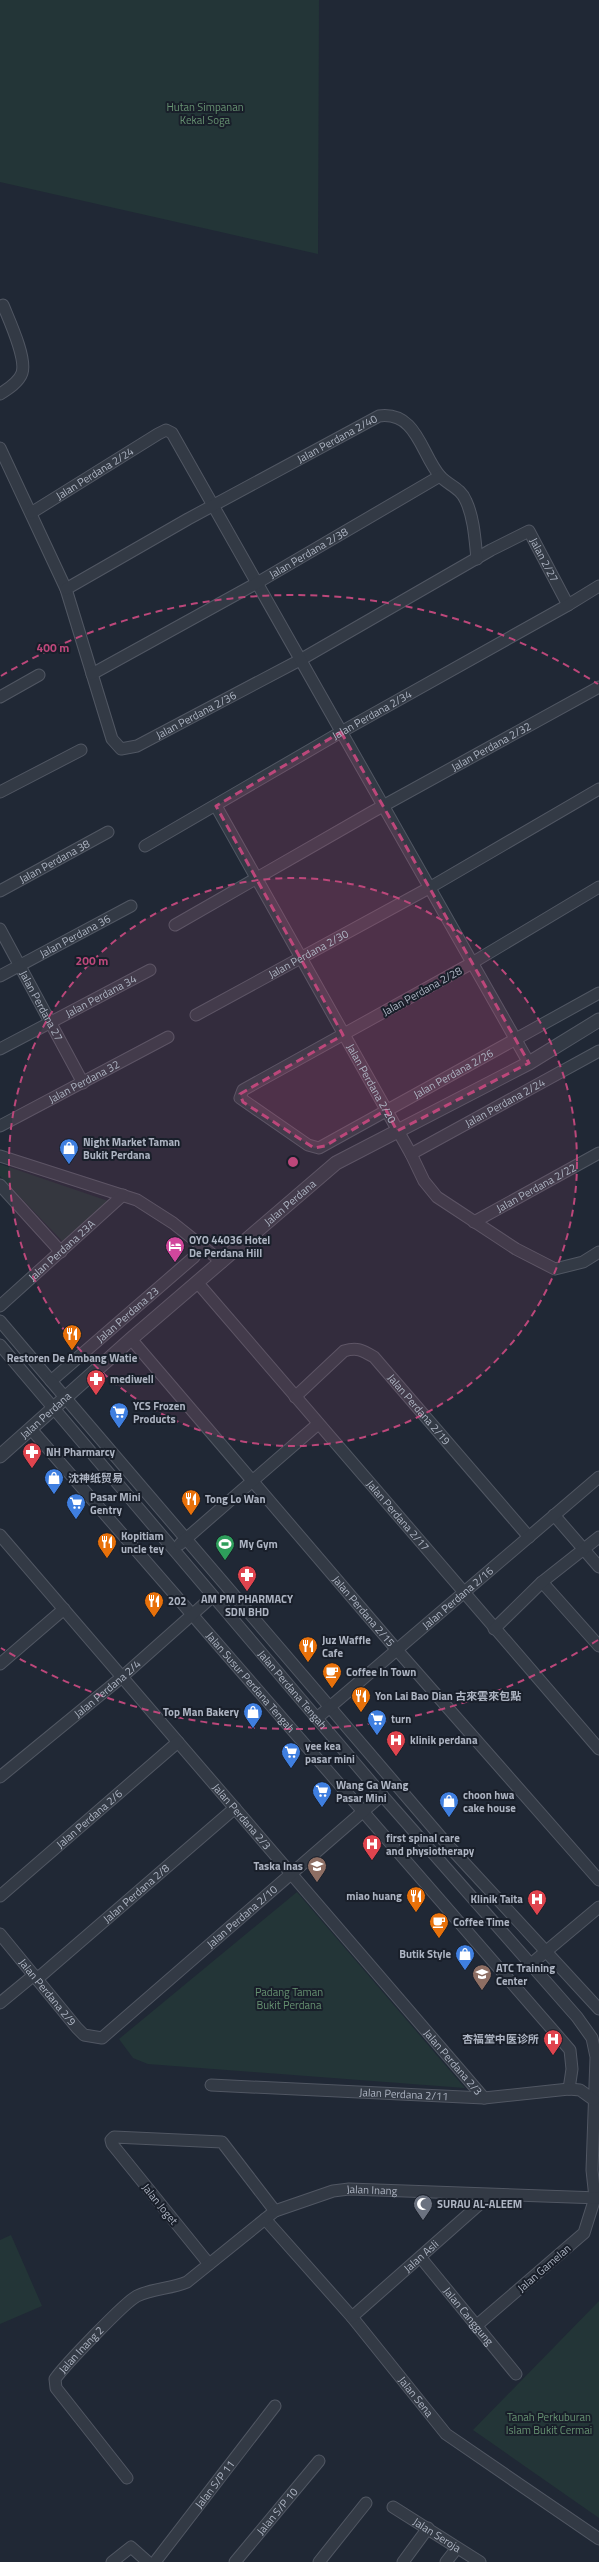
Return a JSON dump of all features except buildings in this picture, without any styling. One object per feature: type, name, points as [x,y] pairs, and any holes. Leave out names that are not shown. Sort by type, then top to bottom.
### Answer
[{"type":"street","points":[[0,394],[12,387],[22,374],[23,362],[3,305]]},
{"type":"street","name":"Jalan Perdana 2/40","points":[[66,589],[188,519],[379,416],[391,414],[405,422],[418,436],[440,476]]},
{"type":"street","name":"Jalan Perdana 2/24","points":[[30,513],[166,430],[172,433],[212,506]]},
{"type":"street","name":"Jalan Perdana 2/36","points":[[0,448],[66,589],[112,739],[116,746],[126,750],[137,746],[300,660],[491,550]]},
{"type":"street","points":[[440,476],[454,485],[466,500],[477,559]]},
{"type":"street","name":"Jalan Perdana 2/38","points":[[92,674],[256,583],[440,476]]},
{"type":"street","points":[[212,506],[383,806],[425,890],[472,963],[529,1063]]},
{"type":"street","name":"Jalan 2/27","points":[[491,550],[529,531],[568,605]]},
{"type":"street","name":"Jalan Perdana 2/34","points":[[145,846],[341,732],[568,605],[599,586]]},
{"type":"street","points":[[0,697],[39,675]]},
{"type":"street","name":"Jalan Perdana 2/32","points":[[258,878],[372,812],[599,687]]},
{"type":"street","points":[[0,792],[81,750]]},
{"type":"street","name":"Jalan Perdana 2/30","points":[[196,1015],[301,956],[425,890],[599,789]]},
{"type":"street","name":"Jalan Perdana 2/20","points":[[216,806],[258,878],[343,1035],[411,1154],[424,1181],[437,1197],[522,1252],[555,1269],[583,1262],[599,1252]]},
{"type":"street","name":"Jalan Perdana 38","points":[[0,890],[108,832]]},
{"type":"street","points":[[175,925],[258,878]]},
{"type":"street","name":"Jalan Perdana 2/28","points":[[308,1145],[243,1102],[240,1094],[243,1090],[472,963],[599,887]]},
{"type":"street","name":"Jalan Perdana 36","points":[[0,976],[131,906]]},
{"type":"street","name":"Jalan Perdana 27","points":[[0,929],[83,1083]]},
{"type":"street","name":"Jalan Perdana 34","points":[[0,1049],[150,970]]},
{"type":"street","name":"Jalan Perdana 2/26","points":[[308,1145],[314,1148],[325,1146],[386,1110],[516,1040],[599,993]]},
{"type":"street","name":"Jalan Perdana","points":[[0,1456],[131,1339],[336,1163],[529,1063],[599,1020]]},
{"type":"street","name":"Jalan Perdana 32","points":[[0,1126],[168,1037]]},
{"type":"street","name":"Jalan Perdana 2/24","points":[[411,1154],[599,1051]]},
{"type":"street","name":"Jalan Perdana 2/22","points":[[474,1222],[599,1152]]},
{"type":"street","points":[[0,1156],[123,1195],[153,1209],[222,1262]]},
{"type":"street","points":[[0,1185],[61,1252]]},
{"type":"street","name":"Jalan Perdana 23A","points":[[0,1306],[123,1195]]},
{"type":"street","name":"Jalan Perdana 23","points":[[51,1381],[194,1257],[201,1246]]},
{"type":"street","name":"Jalan Perdana 2/17","points":[[197,1282],[463,1594],[599,1749]]},
{"type":"street","points":[[0,1321],[185,1540],[330,1707],[446,1844],[599,2009]]},
{"type":"street","name":"Jalan Perdana 2/15","points":[[131,1339],[397,1650],[599,1880]]},
{"type":"street","name":"Jalan Perdana Tengah","points":[[0,1345],[212,1597],[382,1795],[577,2017],[592,2038],[596,2057],[596,2095],[592,2170],[597,2198]]},
{"type":"street","name":"Jalan Perdana 2/19","points":[[295,1397],[344,1351],[354,1348],[374,1357],[529,1537]]},
{"type":"street","points":[[174,1550],[318,1424]]},
{"type":"street","name":"Jalan Susur Perdana Tengah","points":[[31,1429],[570,2050],[572,2069],[569,2088]]},
{"type":"street","name":"Jalan Perdana 2/16","points":[[317,1718],[599,1477]]},
{"type":"street","points":[[554,1515],[599,1567]]},
{"type":"street","name":"Jalan Perdana 2/3","points":[[0,1535],[484,2098]]},
{"type":"street","points":[[494,1629],[542,1582],[599,1537]]},
{"type":"street","points":[[542,1582],[599,1646]]},
{"type":"street","name":"Jalan Perdana 2/4","points":[[0,1777],[122,1677],[212,1597]]},
{"type":"street","points":[[0,1664],[64,1610]]},
{"type":"street","name":"Jalan Perdana 2/6","points":[[0,1896],[178,1742]]},
{"type":"street","name":"Jalan Perdana 2/10","points":[[102,2038],[382,1795]]},
{"type":"street","name":"Jalan Perdana 2/8","points":[[0,2003],[36,1977],[235,1808]]},
{"type":"street","points":[[531,1964],[599,1906]]},
{"type":"street","name":"Jalan Perdana 2/9","points":[[0,1934],[77,2028],[84,2035],[102,2038]]},
{"type":"street","name":"Jalan Perdana 2/11","points":[[210,2085],[484,2098],[569,2088],[596,2095]]},
{"type":"street","name":"Jalan Joget","points":[[209,2264],[112,2144],[111,2140],[114,2137],[126,2136],[163,2140],[218,2140],[222,2142],[275,2212]]},
{"type":"street","name":"Jalan Inang","points":[[173,2288],[187,2282],[275,2212],[333,2191],[349,2189],[597,2198]]},
{"type":"street","name":"Jalan Asli","points":[[352,2317],[421,2258],[490,2195]]},
{"type":"street","name":"Jalan Gamelan","points":[[476,2326],[584,2233],[597,2198]]},
{"type":"street","name":"Jalan Sena","points":[[265,2219],[352,2317],[446,2434],[599,2539]]},
{"type":"street","name":"Jalan Canggung","points":[[421,2258],[516,2374]]},
{"type":"street","name":"Jalan Inang 2","points":[[127,2478],[56,2388],[56,2379],[135,2297],[158,2289],[173,2288]]},
{"type":"street","name":"Jalan S/P 11","points":[[154,2562],[275,2406]]},
{"type":"street","name":"Jalan S/P 10","points":[[235,2562],[319,2461]]},
{"type":"street","points":[[319,2562],[366,2503]]},
{"type":"street","name":"Jalan Seroja","points":[[393,2507],[480,2562]]},
{"type":"street","points":[[403,2562],[428,2528]]},
{"type":"street","points":[[112,2562],[131,2547],[148,2562]]},
{"type":"street","points":[[446,2562],[457,2548]]},
{"type":"highlighted area","points":[[341,732],[529,1063],[397,1131],[386,1110],[325,1146],[314,1148],[243,1102],[240,1094],[343,1035],[216,806]]},
{"type":"green space","name":"Hutan Simpanan Kekal Soga","points":[[0,0],[319,0],[318,254],[0,182]]},
{"type":"green space","points":[[0,1164],[111,1202],[63,1242],[0,1176]]},
{"type":"green space","name":"Padang Taman Bukit Perdana","points":[[297,1892],[465,2088],[148,2064],[133,2058],[119,2039]]},
{"type":"green space","points":[[11,2235],[42,2306],[0,2324],[0,2240]]},
{"type":"green space","name":"Tanah Perkuburan Islam Bukit Cermai","points":[[599,2301],[599,2518],[473,2430]]},
{"type":"place","name":"Night Market Taman Bukit Perdana","points":[[69,1165]]},
{"type":"place","name":"OYO 44036 Hotel De Perdana Hill","points":[[175,1263]]},
{"type":"place","name":"Restoren De Ambang Watie","points":[[72,1351]]},
{"type":"place","name":"mediwell","points":[[96,1396]]},
{"type":"place","name":"YCS Frozen Products","points":[[119,1429]]},
{"type":"place","name":"NH Pharmarcy","points":[[32,1469]]},
{"type":"place","name":"沈神纸贸易","points":[[54,1495]]},
{"type":"place","name":"Tong Lo Wan","points":[[191,1516]]},
{"type":"place","name":"Pasar Mini Gentry","points":[[76,1520]]},
{"type":"place","name":"Kopitiam uncle tey","points":[[107,1559]]},
{"type":"place","name":"My Gym","points":[[225,1561]]},
{"type":"place","name":"AM PM PHARMACY SDN BHD","points":[[247,1592]]},
{"type":"place","name":"202","points":[[154,1618]]},
{"type":"place","name":"Juz Waffle Cafe","points":[[308,1663]]},
{"type":"place","name":"Coffee In Town","points":[[332,1689]]},
{"type":"place","name":"Yon Lai Bao Dian 古來雲來包點","points":[[361,1713]]},
{"type":"place","name":"Top Man Bakery","points":[[253,1729]]},
{"type":"place","name":"turn","points":[[377,1736]]},
{"type":"place","name":"klinik perdana","points":[[396,1757]]},
{"type":"place","name":"yee kea pasar mini","points":[[291,1769]]},
{"type":"place","name":"Wang Ga Wang Pasar Mini","points":[[322,1808]]},
{"type":"place","name":"choon hwa cake house","points":[[449,1818]]},
{"type":"place","name":"first spinal care and physiotherapy","points":[[372,1861]]},
{"type":"place","name":"Taska Inas","points":[[317,1883]]},
{"type":"place","name":"miao huang","points":[[416,1913]]},
{"type":"place","name":"Klinik Taita","points":[[537,1916]]},
{"type":"place","name":"Coffee Time","points":[[439,1939]]},
{"type":"place","name":"Butik Style","points":[[465,1971]]},
{"type":"place","name":"ATC Training Center","points":[[482,1991]]},
{"type":"place","name":"杏福堂中医诊所","points":[[553,2056]]},
{"type":"place","name":"SURAU AL-ALEEM","points":[[423,2221]]}]
